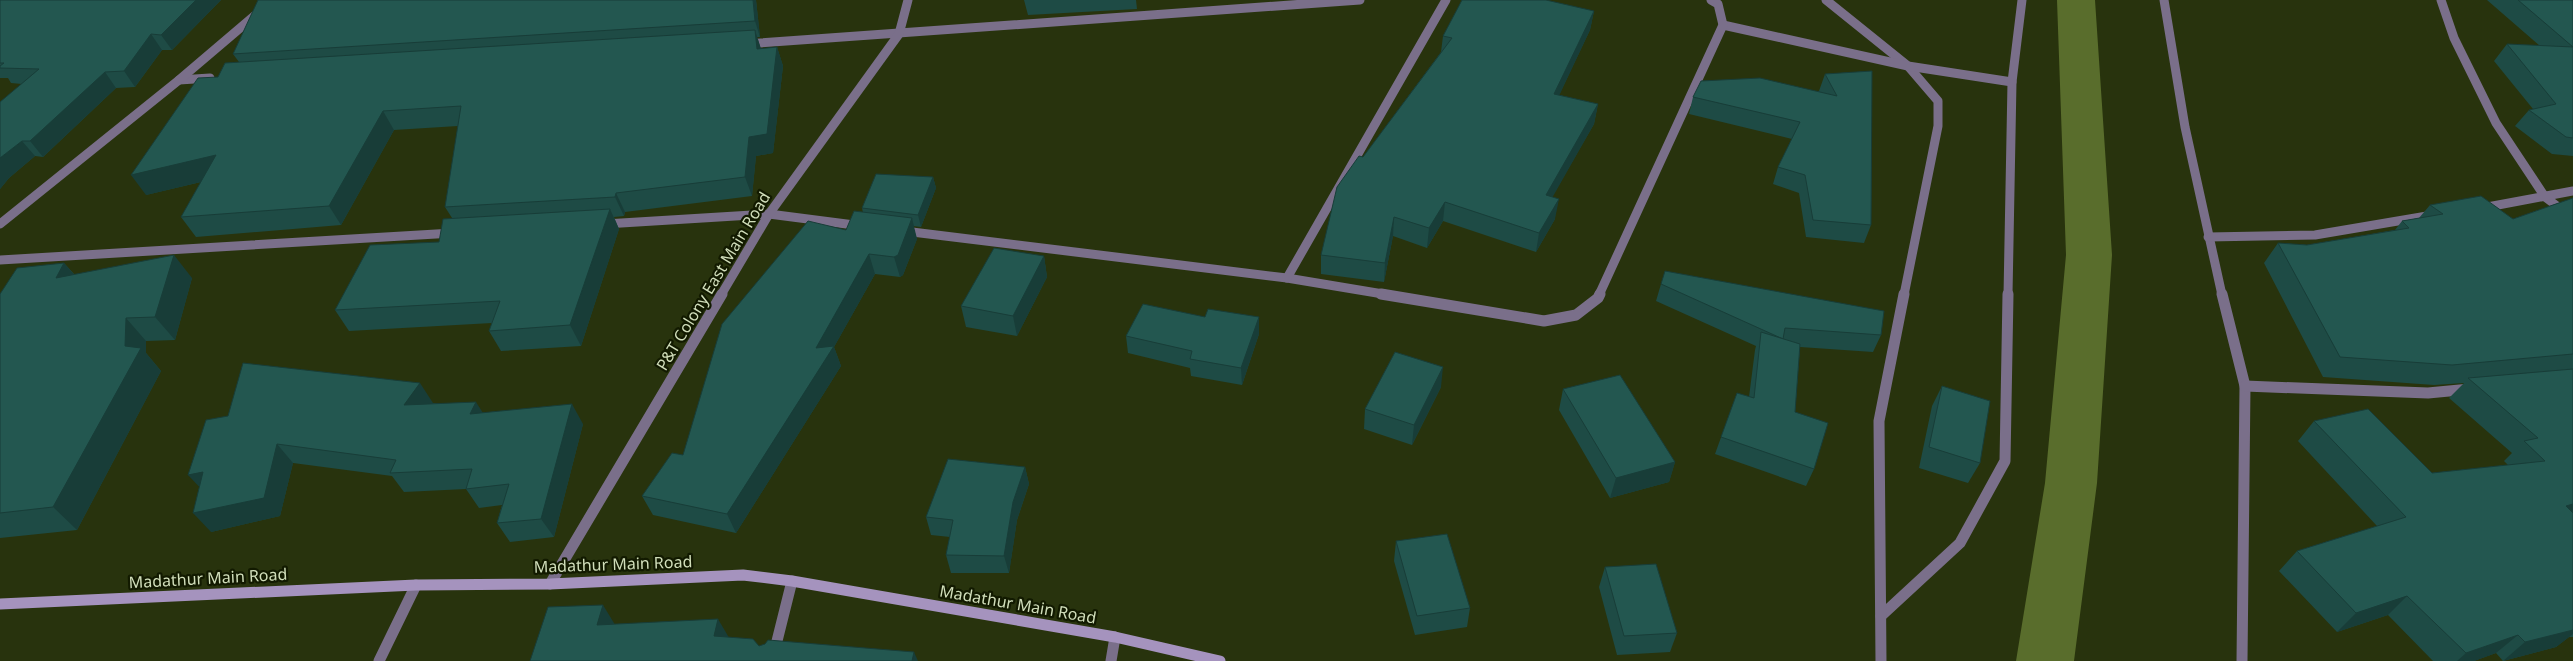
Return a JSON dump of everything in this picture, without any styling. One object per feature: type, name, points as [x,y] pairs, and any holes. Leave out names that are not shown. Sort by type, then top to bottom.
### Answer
[{"type":"street","points":[[0,224],[179,80],[273,0]]},
{"type":"street","name":"P&T Colony East Main Road","points":[[550,584],[769,214],[899,34],[908,0]]},
{"type":"street","points":[[741,44],[1360,0]]},
{"type":"street","points":[[1287,278],[1446,0]]},
{"type":"street","points":[[896,230],[1287,278],[1544,321],[1576,315],[1598,298],[1723,25],[1718,4],[1711,0]]},
{"type":"street","points":[[1826,0],[1908,66],[1938,101],[1938,126],[1879,421],[1881,661]]},
{"type":"street","points":[[1880,616],[1960,543],[2005,461],[2012,82],[2022,0]]},
{"type":"street","points":[[2164,0],[2186,127],[2208,237],[2245,386],[2242,661]]},
{"type":"street","points":[[2441,0],[2454,38],[2496,123],[2545,197],[2573,218]]},
{"type":"street","points":[[1723,25],[1908,66],[2012,82]]},
{"type":"street","points":[[179,80],[218,77]]},
{"type":"street","points":[[2475,209],[2573,191]]},
{"type":"street","points":[[2208,237],[2315,235],[2446,213]]},
{"type":"street","points":[[591,225],[769,214],[876,227]]},
{"type":"street","points":[[0,260],[463,232]]},
{"type":"street","points":[[2245,386],[2428,392],[2486,388]]},
{"type":"street","name":"Madathur Main Road","points":[[0,604],[416,585],[550,584],[742,575],[792,581],[1115,638],[1220,661]]},
{"type":"street","points":[[772,661],[792,581]]},
{"type":"street","points":[[379,661],[416,585]]},
{"type":"street","points":[[1111,661],[1115,638]]},
{"type":"building","points":[[0,0],[196,0],[161,35],[151,34],[124,71],[105,72],[30,141],[22,141],[0,158],[0,102],[39,69],[0,68],[4,63],[0,63]]},
{"type":"building","points":[[258,0],[753,0],[755,21],[233,54]]},
{"type":"building","points":[[1462,0],[1546,0],[1594,11],[1554,94],[1598,104],[1546,195],[1559,199],[1539,233],[1445,202],[1429,228],[1394,217],[1385,263],[1321,255],[1337,187],[1359,156],[1363,157],[1452,38],[1443,36]]},
{"type":"building","points":[[2518,0],[2573,0],[2573,47]]},
{"type":"building","points":[[755,30],[757,49],[777,47],[767,134],[749,137],[745,177],[616,193],[615,197],[445,207],[461,106],[383,111],[329,206],[181,217],[216,155],[131,175],[198,78],[218,77],[225,63]]},
{"type":"building","points":[[2507,44],[2573,47],[2573,138],[2566,137],[2529,110],[2556,104]]},
{"type":"building","points":[[1872,71],[1871,225],[1813,220],[1805,175],[1778,167],[1800,122],[1693,97],[1701,81],[1760,78],[1837,96],[1825,74]]},
{"type":"building","points":[[876,174],[933,177],[918,215],[862,208]]},
{"type":"building","points":[[2481,196],[2513,219],[2573,198],[2573,354],[2452,365],[2340,357],[2278,243],[2307,245],[2409,228],[2402,221],[2443,214],[2430,205]]},
{"type":"building","points":[[610,209],[570,325],[489,331],[500,301],[335,310],[370,245],[439,242],[443,219]]},
{"type":"building","points":[[854,211],[912,218],[898,255],[894,257],[869,254],[816,348],[834,346],[727,514],[642,496],[672,453],[683,455],[722,324],[808,221],[846,230]]},
{"type":"building","points":[[994,248],[1044,256],[1013,316],[961,306]]},
{"type":"building","points":[[174,255],[155,317],[126,318],[125,346],[141,348],[53,507],[0,513],[0,294],[17,268],[64,263],[56,278]]},
{"type":"building","points":[[1665,271],[1884,311],[1881,335],[1785,328],[1783,339],[1661,284]]},
{"type":"building","points":[[1143,304],[1205,317],[1208,309],[1259,317],[1241,368],[1190,359],[1192,351],[1126,336]]},
{"type":"building","points":[[1761,332],[1800,344],[1795,412],[1828,423],[1814,469],[1721,437],[1737,393],[1754,398]]},
{"type":"building","points":[[1395,352],[1443,367],[1414,425],[1365,409]]},
{"type":"building","points":[[243,363],[420,383],[404,405],[476,402],[470,414],[572,404],[541,519],[497,523],[509,484],[466,489],[472,469],[390,473],[396,460],[277,444],[264,498],[193,513],[203,472],[188,475],[206,420],[228,416]]},
{"type":"building","points":[[2573,369],[2573,504],[2566,506],[2573,513],[2573,630],[2525,642],[2518,635],[2466,653],[2407,596],[2356,613],[2297,551],[2406,517],[2314,421],[2368,409],[2432,473],[2545,461],[2524,441],[2538,438],[2468,378]]},
{"type":"building","points":[[1620,375],[1675,462],[1616,478],[1563,389]]},
{"type":"building","points":[[1942,386],[1990,401],[1980,463],[1929,447]]},
{"type":"building","points":[[948,459],[1025,467],[1013,502],[1004,556],[946,555],[953,520],[926,517]]},
{"type":"building","points":[[1447,534],[1470,608],[1417,616],[1396,541]]},
{"type":"building","points":[[1656,564],[1677,633],[1624,636],[1605,567]]},
{"type":"building","points":[[603,605],[597,625],[718,619],[714,636],[753,639],[759,646],[765,644],[768,640],[914,652],[912,661],[530,661],[548,607]]},
{"type":"waterway","points":[[2045,661],[2071,483],[2089,255],[2076,0]]}]
